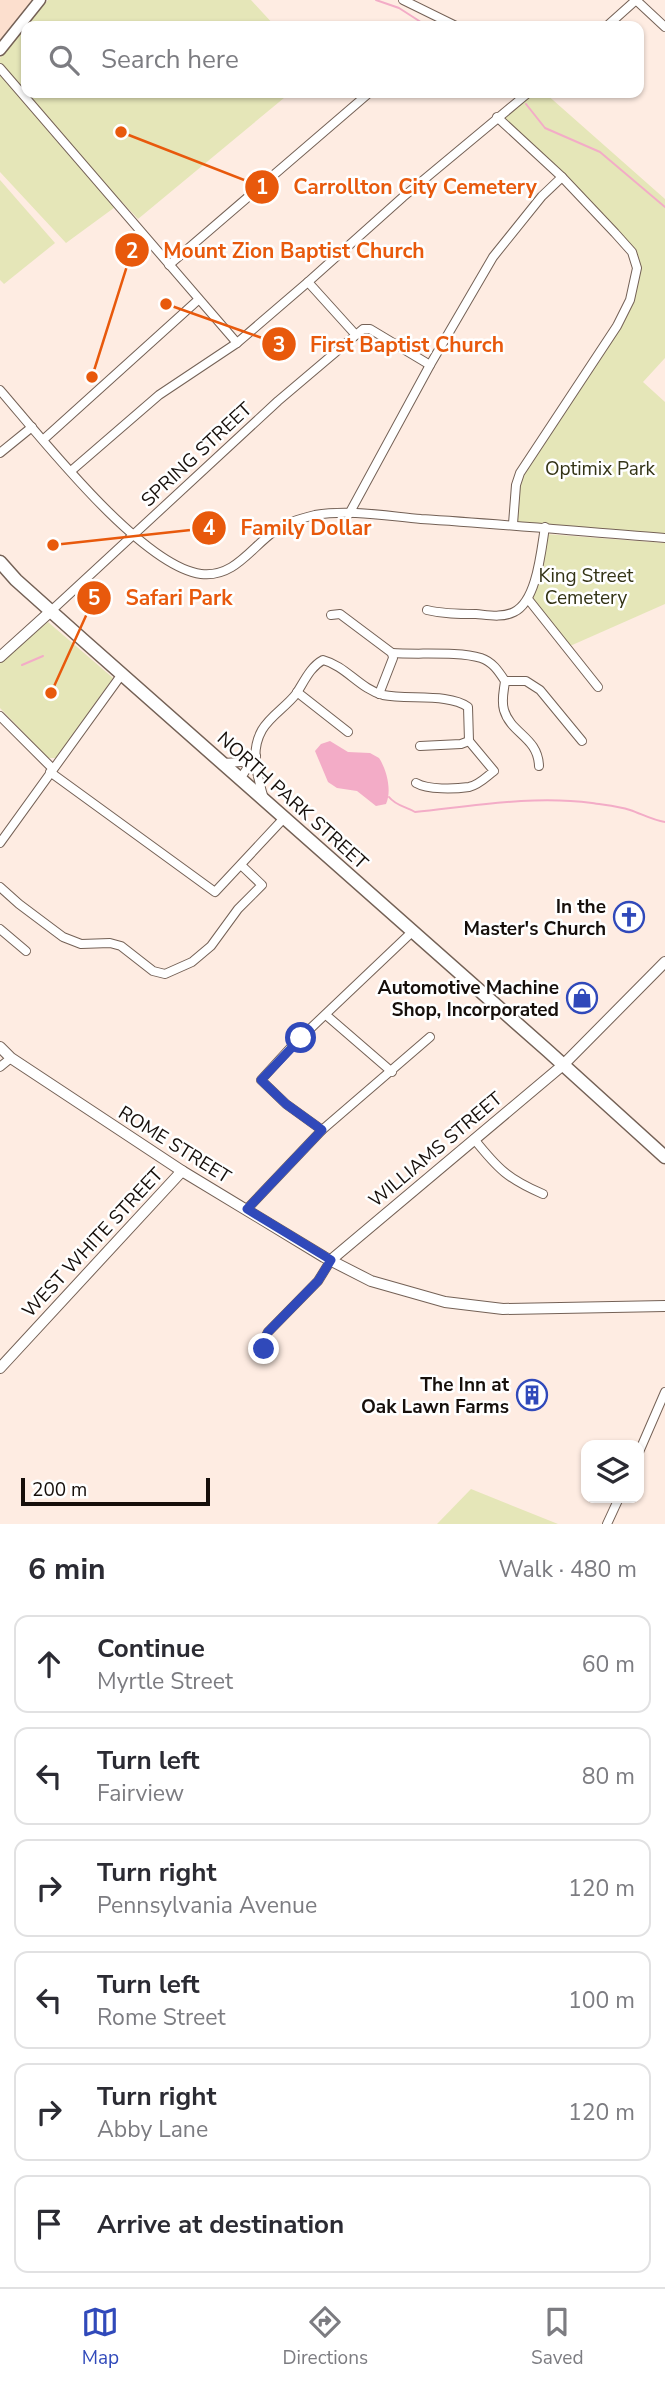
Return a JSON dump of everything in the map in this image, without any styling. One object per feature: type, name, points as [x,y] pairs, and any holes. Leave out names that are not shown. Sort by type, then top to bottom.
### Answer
[{"type":"main road","points":[[23,21],[40,0]]},
{"type":"main road","points":[[0,50],[21,24]]},
{"type":"main road","name":"NORTH PARK STREET","points":[[0,562],[16,580],[121,674],[665,1157]]},
{"type":"street","points":[[403,0],[442,21]]},
{"type":"street","points":[[613,21],[636,0],[665,27]]},
{"type":"street","points":[[0,68],[21,92]]},
{"type":"street","points":[[26,98],[237,343]]},
{"type":"street","points":[[169,265],[363,98]]},
{"type":"street","points":[[71,471],[159,395],[237,343],[403,197],[522,98]]},
{"type":"street","points":[[497,117],[562,177],[632,253],[637,268],[630,300],[617,326],[520,473],[516,485],[513,524]]},
{"type":"street","points":[[349,514],[430,365],[493,257],[542,196],[562,177]]},
{"type":"street","points":[[308,282],[355,334],[363,329],[370,329],[430,365]]},
{"type":"street","points":[[44,439],[198,300]]},
{"type":"street","name":"SPRING STREET","points":[[0,657],[278,401],[355,334]]},
{"type":"street","points":[[0,390],[132,536],[181,567],[201,574],[221,572],[238,565],[276,530],[296,520],[318,515],[349,514],[513,524],[665,538]]},
{"type":"street","points":[[0,453],[33,427]]},
{"type":"street","points":[[427,610],[499,615],[514,612],[528,599],[545,527]]},
{"type":"street","points":[[528,599],[598,687]]},
{"type":"street","points":[[331,615],[340,614],[392,653],[481,658],[497,668],[505,681],[502,701],[505,713],[539,754],[539,766]]},
{"type":"street","points":[[379,694],[393,658],[392,653]]},
{"type":"street","points":[[264,799],[256,774],[256,756],[262,730],[297,692],[314,667],[323,660],[331,662],[369,690],[379,694],[401,698],[446,699],[468,707],[469,741],[494,771],[483,781],[470,787],[438,788],[416,783]]},
{"type":"street","points":[[0,843],[121,674]]},
{"type":"street","points":[[505,681],[526,681],[540,690],[582,741]]},
{"type":"street","points":[[297,692],[348,732]]},
{"type":"street","points":[[0,716],[52,771],[215,892],[285,817]]},
{"type":"street","points":[[420,746],[461,744],[469,741]]},
{"type":"street","points":[[222,763],[242,762],[256,756]]},
{"type":"street","points":[[240,779],[256,756]]},
{"type":"street","points":[[0,887],[63,937],[81,944],[110,943],[121,946],[153,971],[165,974],[192,962],[211,946],[238,909],[262,885],[241,865]]},
{"type":"street","points":[[0,929],[26,951]]},
{"type":"street","points":[[322,1130],[286,1104],[261,1080],[412,932]]},
{"type":"street","name":"WILLIAMS STREET","points":[[331,1260],[563,1065],[665,962]]},
{"type":"street","points":[[326,1015],[392,1072]]},
{"type":"street","points":[[247,1209],[322,1130],[430,1037]]},
{"type":"street","name":"ROME STREET","points":[[0,1047],[11,1058],[182,1171],[371,1281],[421,1296],[466,1305],[524,1310],[665,1306]]},
{"type":"street","points":[[0,1067],[11,1058]]},
{"type":"street","points":[[474,1139],[504,1174],[543,1194]]},
{"type":"street","name":"WEST WHITE STREET","points":[[0,1368],[182,1171]]},
{"type":"street","points":[[264,1349],[268,1332],[318,1281],[331,1260]]},
{"type":"street","points":[[644,1440],[665,1392]]},
{"type":"street","points":[[607,1524],[617,1503]]},
{"type":"shaded area","points":[[0,0],[35,0],[0,43]]},
{"type":"shaded area","points":[[330,741],[348,752],[370,753],[379,758],[388,781],[386,804],[376,806],[357,791],[337,788],[328,782],[315,751],[321,744]]},
{"type":"green space","points":[[48,0],[251,0],[270,21],[30,21]]},
{"type":"green space","points":[[21,33],[21,98],[284,98],[138,219],[122,202],[66,243],[0,172],[0,58]]},
{"type":"green space","name":"Optimix Park","points":[[522,98],[551,98],[665,199],[665,358],[643,382],[665,402],[665,535],[513,524],[516,485],[617,326],[635,283],[632,252],[497,117]]},
{"type":"green space","points":[[0,180],[55,243],[4,284],[0,280]]},
{"type":"green space","name":"King Street Cemetery","points":[[546,534],[665,543],[665,604],[570,646],[532,599]]},
{"type":"green space","points":[[48,622],[113,678],[56,758],[48,758],[0,708],[0,662]]},
{"type":"green space","points":[[471,1489],[558,1524],[437,1524]]},
{"type":"waterway","points":[[376,0],[399,8],[419,21]]},
{"type":"waterway","points":[[526,104],[545,128],[600,152],[665,207]]},
{"type":"waterway","points":[[22,665],[43,656]]},
{"type":"waterway","points":[[389,797],[415,812],[548,800],[621,808],[665,822]]},
{"type":"place","name":"Carrollton City Cemetery","points":[[121,132]]},
{"type":"place","name":"First Baptist Church","points":[[166,304]]},
{"type":"place","name":"Mount Zion Baptist Church","points":[[92,377]]},
{"type":"place","name":"Family Dollar","points":[[53,545]]},
{"type":"place","name":"Safari Park","points":[[51,693]]},
{"type":"place","name":"In the Master's Church","points":[[629,917]]},
{"type":"place","name":"Automotive Machine Shop, Incorporated","points":[[582,998]]},
{"type":"place","name":"The Inn at Oak Lawn Farms","points":[[532,1395]]},
{"type":"route","points":[[264,1349],[268,1332],[318,1281],[331,1260],[247,1209],[322,1130],[286,1104],[261,1080],[301,1038]]}]
